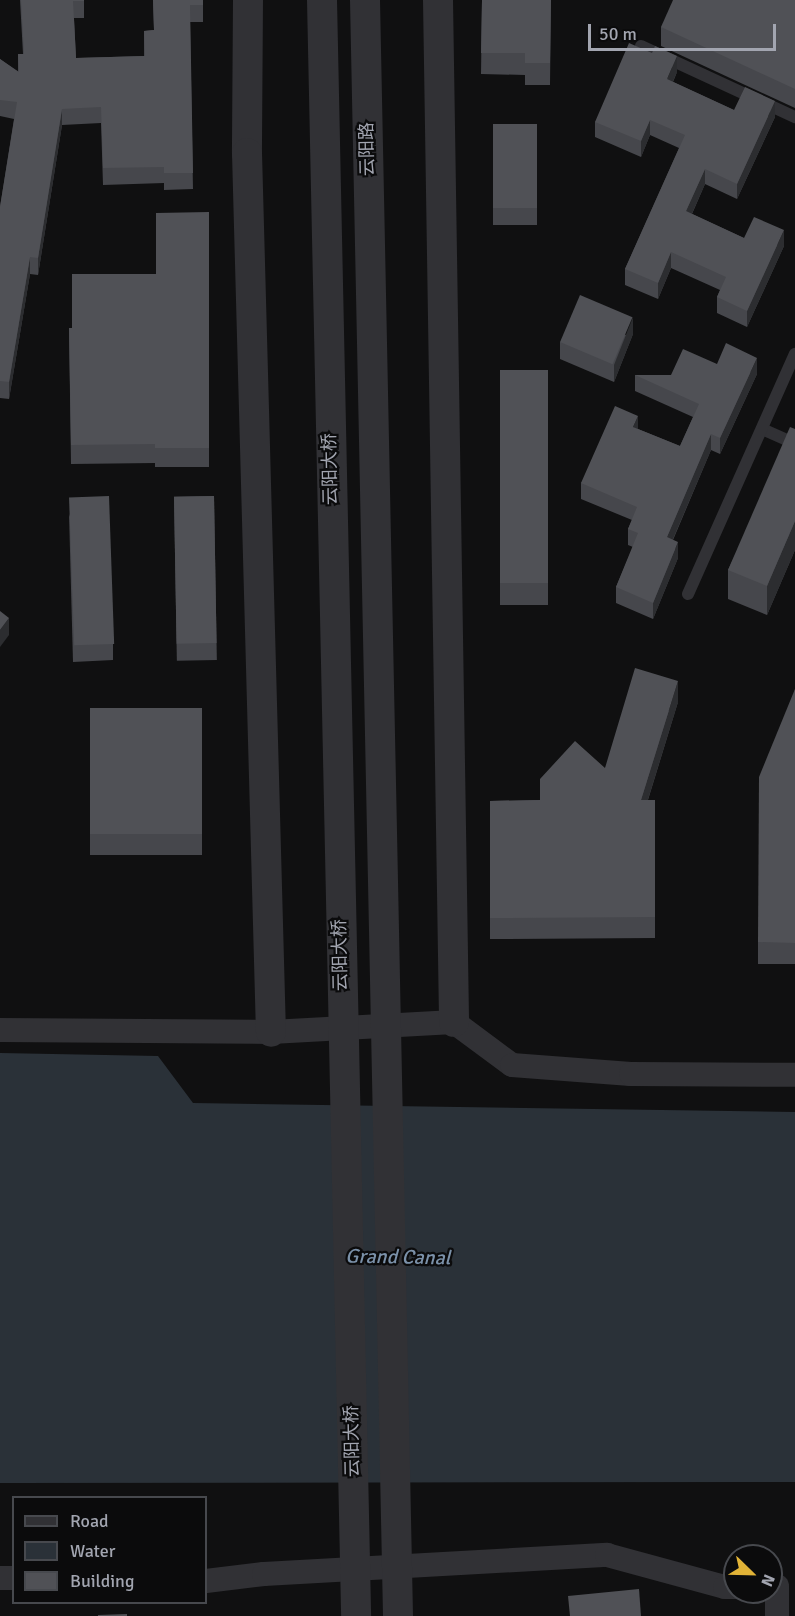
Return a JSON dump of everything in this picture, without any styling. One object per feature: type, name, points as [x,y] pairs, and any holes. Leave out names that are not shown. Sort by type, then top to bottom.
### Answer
[{"type":"street","points":[[248,0],[247,153],[271,1032]]},
{"type":"street","name":"云阳大桥","points":[[322,0],[326,293],[356,1616]]},
{"type":"street","name":"云阳路","points":[[365,0],[398,1616]]},
{"type":"street","points":[[438,0],[454,1023]]},
{"type":"street","points":[[0,1030],[271,1032],[454,1023],[512,1065],[631,1074],[795,1075]]},
{"type":"street","points":[[207,1581],[264,1574],[607,1555],[723,1586]]},
{"type":"lane","points":[[641,46],[795,117]]},
{"type":"lane","points":[[688,594],[795,354]]},
{"type":"lane","points":[[762,429],[795,444]]},
{"type":"water","name":"Grand Canal","points":[[0,1053],[158,1056],[193,1103],[795,1112],[795,1482],[0,1483]]},
{"type":"building","points":[[21,0],[84,0],[73,1],[76,58],[145,56],[144,31],[154,30],[153,0],[203,0],[203,5],[190,5],[193,173],[164,173],[164,167],[103,168],[101,107],[62,109],[38,258],[30,257],[9,382],[0,381],[0,207],[17,102],[0,100],[0,59],[19,72],[18,54],[24,54]]},
{"type":"building","points":[[482,0],[551,0],[550,63],[525,63],[525,53],[481,53]]},
{"type":"building","points":[[673,0],[795,0],[795,89],[661,27]]},
{"type":"building","points":[[629,43],[652,53],[655,46],[677,56],[667,79],[734,110],[745,87],[775,101],[737,184],[705,169],[686,211],[744,238],[754,217],[784,230],[747,311],[717,297],[726,277],[671,252],[658,283],[625,269],[685,135],[650,120],[641,141],[595,122]]},
{"type":"building","points":[[493,124],[537,124],[537,208],[493,208]]},
{"type":"building","points":[[209,212],[209,448],[155,448],[155,444],[71,445],[69,328],[72,328],[72,274],[156,274],[156,213]]},
{"type":"building","points":[[580,295],[632,317],[613,364],[560,342]]},
{"type":"building","points":[[726,343],[757,358],[720,438],[711,434],[667,537],[678,542],[653,603],[616,587],[638,533],[628,529],[637,507],[581,483],[615,406],[638,416],[633,427],[680,446],[699,404],[635,375],[671,375],[683,349],[717,364]]},
{"type":"building","points":[[500,370],[548,370],[548,583],[500,583]]},
{"type":"building","points":[[790,427],[795,429],[795,521],[767,586],[728,570]]},
{"type":"building","points":[[109,496],[114,644],[74,645],[69,497]]},
{"type":"building","points":[[214,496],[217,643],[177,644],[174,497]]},
{"type":"building","points":[[0,611],[9,618],[0,630]]},
{"type":"building","points":[[635,668],[678,681],[641,800],[655,800],[655,917],[490,918],[490,801],[540,800],[540,779],[575,741],[605,768]]},
{"type":"building","points":[[795,689],[795,943],[758,942],[759,777]]},
{"type":"building","points":[[90,708],[202,708],[202,834],[90,834]]},
{"type":"building","points":[[639,1589],[641,1616],[570,1616],[568,1596]]},
{"type":"building","points":[[127,1614],[127,1616],[98,1616],[98,1615]]}]
